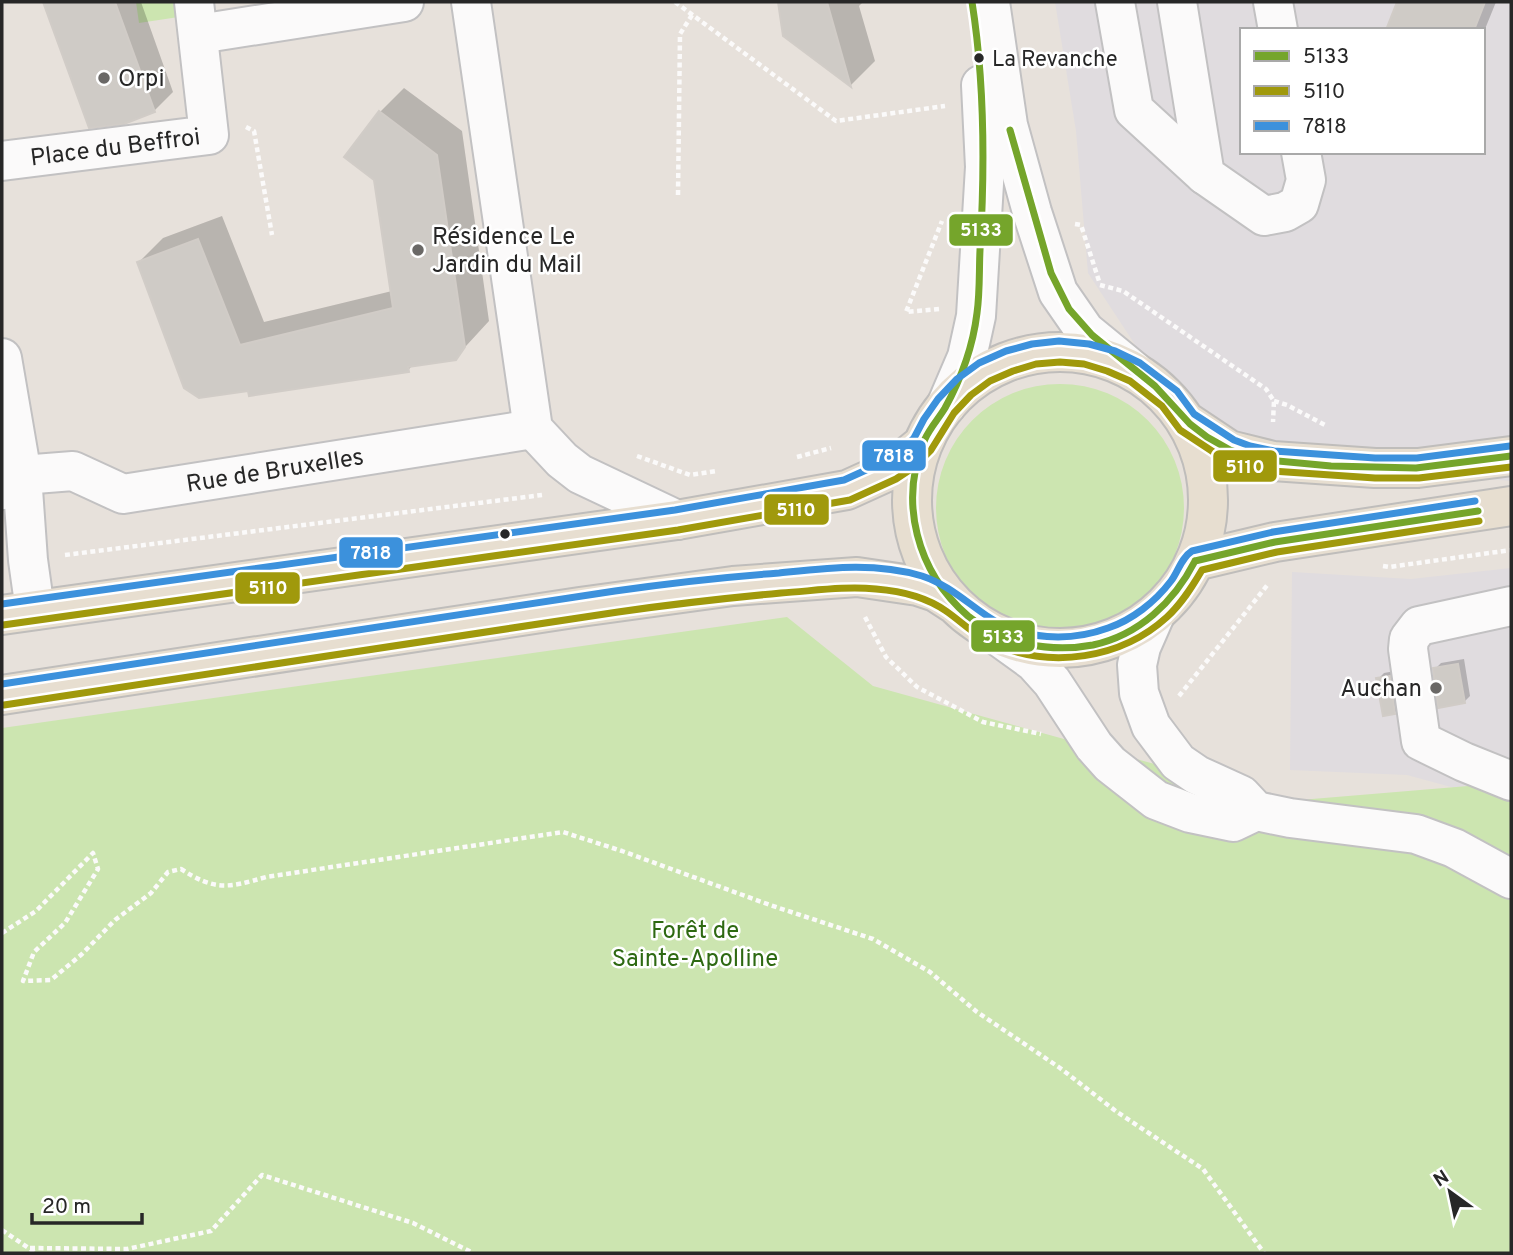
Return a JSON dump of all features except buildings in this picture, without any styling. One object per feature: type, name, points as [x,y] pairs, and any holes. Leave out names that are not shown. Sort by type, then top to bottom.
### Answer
[{"type":"main road","points":[[2,695],[580,607],[733,586],[857,577],[918,586],[936,592],[968,617],[995,633],[1039,647],[1069,648],[1115,638],[1155,615],[1185,582],[1206,527],[1209,491],[1202,455],[1187,422],[1170,399],[1135,372],[1111,360],[1060,351],[1009,361],[985,372],[964,387],[933,424],[923,444],[913,486],[915,529],[929,570],[953,603]]},
{"type":"main road","points":[[1187,422],[1229,450],[1273,461],[1376,468],[1418,467],[1511,456]]},
{"type":"main road","points":[[18,613],[677,520],[847,489],[891,470],[923,444]]},
{"type":"main road","points":[[1195,561],[1275,542],[1511,506]]},
{"type":"street","name":"Place du Beffroi","points":[[2,161],[209,135],[197,18],[404,2]]},
{"type":"street","points":[[471,2],[533,429],[562,460],[580,474],[677,520]]},
{"type":"street","points":[[946,406],[967,356],[976,316],[985,167],[982,100],[972,2]]},
{"type":"street","points":[[990,2],[1008,125],[1055,282],[1074,318],[1085,331],[1135,372]]},
{"type":"street","points":[[1115,2],[1134,110],[1205,175],[1264,216],[1285,212],[1299,204],[1306,180],[1301,154]]},
{"type":"street","points":[[1177,2],[1205,175]]},
{"type":"street","points":[[1273,2],[1278,28]]},
{"type":"street","points":[[2,358],[12,483],[28,560],[18,613]]},
{"type":"street","name":"Rue de Bruxelles","points":[[12,483],[73,471],[123,494],[533,429]]},
{"type":"street","points":[[1511,607],[1419,626],[1409,639],[1408,649],[1421,741],[1511,781]]},
{"type":"street","points":[[1155,615],[1140,647],[1137,665],[1139,692],[1151,726],[1178,762],[1197,775],[1241,795],[1256,811],[1416,834],[1454,848],[1511,879]]},
{"type":"street","points":[[995,633],[1034,662],[1052,682],[1094,746],[1110,764],[1156,800],[1190,813],[1233,822],[1256,811]]},
{"type":"path","points":[[675,2],[836,121],[982,100]]},
{"type":"path","points":[[678,195],[680,34],[692,15]]},
{"type":"path","points":[[207,113],[254,131],[272,235]]},
{"type":"path","points":[[1089,287],[1101,285],[1123,290],[1266,389],[1274,401],[1273,428]]},
{"type":"path","points":[[793,458],[831,448]]},
{"type":"path","points":[[631,454],[690,475],[729,470]]},
{"type":"path","points":[[28,560],[552,494]]},
{"type":"path","points":[[1171,704],[1186,690],[1272,578]]},
{"type":"path","points":[[861,610],[886,657],[916,687],[983,722],[1049,734]]},
{"type":"path","points":[[2,933],[36,911],[93,853],[98,869],[65,923],[34,952],[23,981],[51,980],[82,954],[115,920],[151,893],[168,872],[181,869],[202,883],[232,887],[266,877],[563,832],[873,939],[930,972],[976,1012],[1060,1068],[1116,1112],[1203,1169],[1264,1253]]},
{"type":"path","points":[[30,1248],[127,1249],[211,1231],[262,1175],[413,1223],[473,1253]]},
{"type":"path","points":[[2,1230],[36,1253]]},
{"type":"shaded area","points":[[1055,2],[1511,2],[1511,481],[1273,461],[1197,439],[1088,273],[1076,131]]},
{"type":"shaded area","points":[[1511,568],[1511,812],[1484,796],[1407,775],[1290,770],[1292,572],[1411,579]]},
{"type":"green space","points":[[136,2],[203,2],[205,13],[139,23]]},
{"type":"green space","points":[[1048,384],[1072,384],[1119,398],[1148,420],[1164,439],[1175,460],[1182,484],[1182,532],[1175,556],[1164,577],[1148,596],[1129,612],[1108,623],[1072,632],[1048,632],[1001,618],[981,604],[964,587],[950,567],[941,544],[936,520],[936,496],[950,449],[964,429],[981,412],[1001,398],[1024,389]]},
{"type":"green space","name":"Forêt de Sainte-Apolline","points":[[787,617],[873,686],[1288,801],[1492,784],[1511,794],[1511,1253],[2,1253],[2,728]]},
{"type":"transit line","name":"5133","points":[[972,2],[983,126],[978,305],[973,338],[961,374],[945,408],[925,439],[917,463],[913,511],[917,535],[925,557],[950,598],[981,626],[1011,640],[1060,648],[1093,645],[1140,625],[1166,603],[1195,561]]},
{"type":"transit line","name":"5133","points":[[1010,130],[1051,273],[1069,309],[1092,335],[1155,386],[1190,424],[1207,437],[1230,450],[1257,459],[1331,466],[1416,468],[1511,456]]},
{"type":"transit line","name":"7818","points":[[2,604],[675,510],[844,480],[886,461],[900,451],[914,438],[938,399],[957,379],[979,363],[1006,351],[1059,341],[1089,344],[1115,351],[1140,363],[1177,391],[1194,414],[1234,440],[1250,446],[1274,451],[1375,458],[1417,458],[1510,446]]},
{"type":"transit line","name":"5110","points":[[3,625],[678,530],[850,500],[896,479],[914,467],[931,450],[954,413],[971,395],[990,381],[1036,364],[1084,364],[1130,381],[1162,406],[1180,430],[1224,459],[1245,466],[1272,471],[1375,478],[1419,478],[1511,467]]},
{"type":"transit line","name":"7818","points":[[2,684],[636,588],[833,568],[886,569],[922,576],[949,589],[1003,625],[1032,635],[1063,637],[1093,632],[1126,620],[1165,589],[1185,557],[1192,551],[1273,532],[1475,501]]},
{"type":"transit line","name":"5133","points":[[1195,561],[1275,542],[1478,511]]},
{"type":"transit line","name":"5110","points":[[4,705],[639,609],[840,588],[885,590],[922,598],[946,611],[987,641],[1016,652],[1062,658],[1085,656],[1107,651],[1149,631],[1177,606],[1202,570],[1277,552],[1479,521]]},
{"type":"place","name":"La Revanche","points":[[979,58]]},
{"type":"place","name":"Orpi","points":[[104,78]]},
{"type":"place","name":"Résidence Le Jardin du Mail","points":[[418,250]]},
{"type":"place","name":"Auchan","points":[[1436,688]]}]
